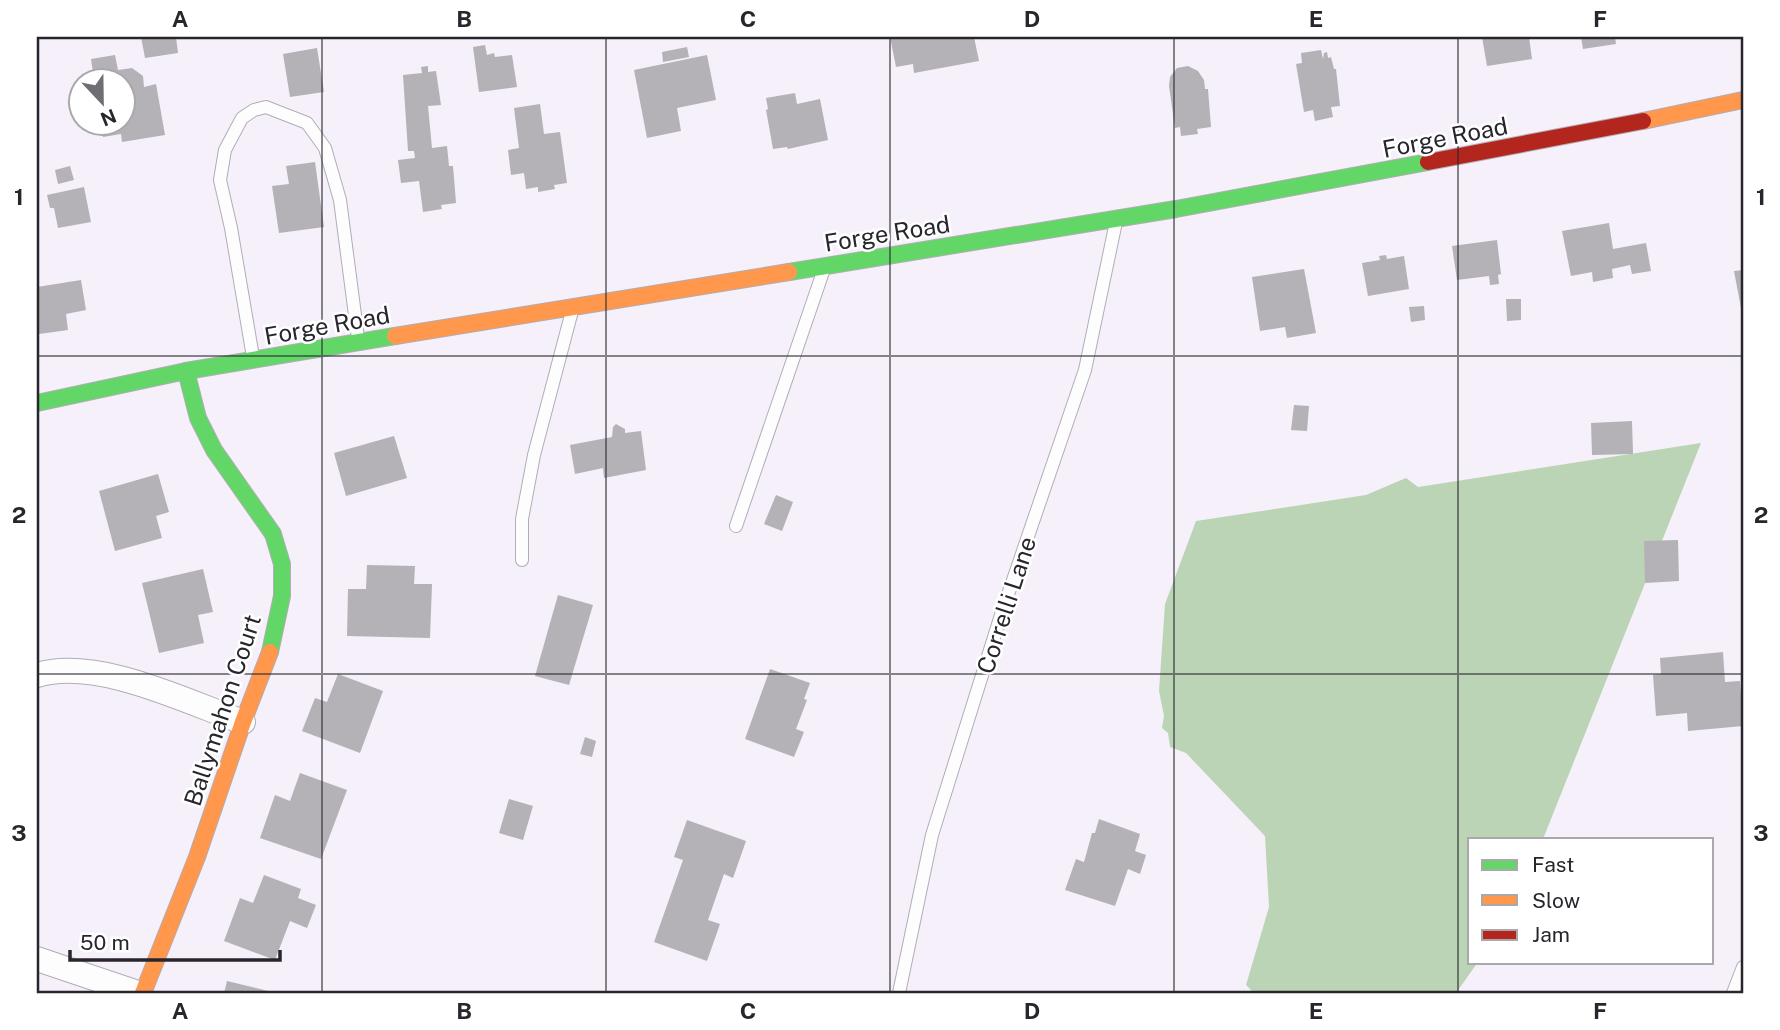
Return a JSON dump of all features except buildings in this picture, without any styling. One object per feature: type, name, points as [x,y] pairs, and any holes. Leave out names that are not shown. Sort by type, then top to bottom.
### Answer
[{"type":"street","name":"Forge Road","points":[[37,403],[186,371],[359,341],[1117,218],[1404,168],[1743,100]]},
{"type":"street","name":"Ballymahon Court","points":[[141,993],[197,858],[243,722],[272,647],[282,596],[282,564],[273,534],[214,450],[198,418],[186,371]]},
{"type":"street","points":[[37,675],[54,670],[94,671],[243,722]]},
{"type":"street","points":[[37,960],[141,993]]},
{"type":"lane","points":[[253,361],[231,228],[220,180],[225,150],[242,118],[254,110],[267,107],[307,123],[325,148],[340,200],[359,341]]},
{"type":"lane","name":"Correlli Lane","points":[[900,993],[932,835],[1000,618],[1085,370],[1117,218]]},
{"type":"lane","points":[[736,526],[825,266]]},
{"type":"lane","points":[[522,560],[522,519],[534,455],[573,307]]},
{"type":"lane","points":[[1733,993],[1743,967]]},
{"type":"green space","points":[[1701,443],[1543,838],[1468,838],[1468,964],[1477,964],[1456,993],[1254,993],[1246,985],[1269,907],[1265,836],[1186,753],[1170,747],[1168,733],[1162,728],[1164,716],[1159,691],[1165,604],[1196,521],[1366,495],[1406,478],[1418,487]]},
{"type":"traffic: fast","points":[[789,272],[1176,209],[1428,162]]},
{"type":"traffic: fast","points":[[37,403],[186,371],[395,336]]},
{"type":"traffic: fast","points":[[186,371],[198,418],[214,450],[273,534],[282,564],[282,596],[270,652]]},
{"type":"traffic: slow","points":[[1643,121],[1743,100]]},
{"type":"traffic: slow","points":[[395,336],[789,272]]},
{"type":"traffic: slow","points":[[143,993],[197,857],[270,652]]},
{"type":"traffic: jam","points":[[1428,162],[1643,121]]}]
